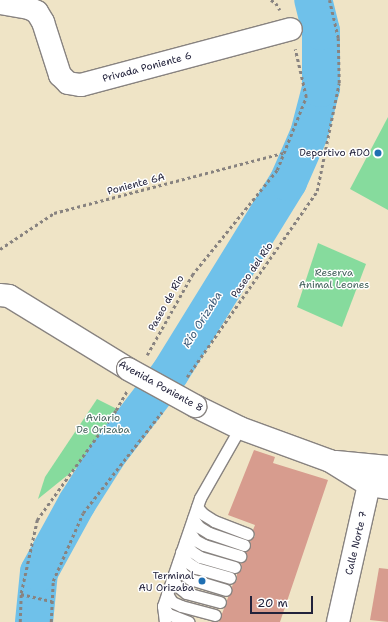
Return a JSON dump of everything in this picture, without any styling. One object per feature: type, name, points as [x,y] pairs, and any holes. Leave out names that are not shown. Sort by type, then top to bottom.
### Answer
[{"type":"street","name":"Privada Poniente 6","points":[[0,2],[29,8],[38,12],[43,22],[60,75],[68,83],[80,85],[290,29]]},
{"type":"street","name":"Avenida Poniente 8","points":[[3,290],[134,371],[195,406],[240,428],[330,462],[380,476]]},
{"type":"street","name":"Calle Norte 7","points":[[338,622],[380,476]]},
{"type":"lane","points":[[165,622],[163,606],[200,498],[240,428]]},
{"type":"lane","points":[[197,507],[203,514],[214,521],[248,534]]},
{"type":"lane","points":[[193,519],[199,527],[209,533],[244,545]]},
{"type":"lane","points":[[189,531],[195,540],[204,545],[240,556]]},
{"type":"lane","points":[[183,547],[200,557],[235,567]]},
{"type":"lane","points":[[183,547],[187,562],[196,568],[230,578]]},
{"type":"lane","points":[[178,563],[182,573],[190,579],[225,590]]},
{"type":"lane","points":[[172,578],[177,586],[186,592],[220,602]]},
{"type":"lane","points":[[167,594],[172,602],[181,606],[215,615]]},
{"type":"lane","points":[[163,606],[168,614],[189,622]]},
{"type":"path","name":"Paseo de Rio","points":[[20,622],[22,595],[37,520],[116,410],[134,371],[192,275],[277,170],[284,153],[306,97],[290,29],[276,3],[271,0]]},
{"type":"path","name":"Paseo del Río","points":[[186,378],[317,191],[339,83],[338,38],[329,0]]},
{"type":"path","name":"Poniente 6A","points":[[0,249],[54,213],[284,153]]},
{"type":"path","points":[[51,622],[53,581],[83,513],[164,410]]},
{"type":"path","points":[[22,595],[51,601]]},
{"type":"green space","name":"Deportivo ADO","points":[[388,117],[388,210],[350,189]]},
{"type":"green space","name":"Reserva Animal Leones","points":[[318,243],[366,264],[342,327],[297,307]]},
{"type":"green space","name":"Aviario De Orizaba","points":[[97,399],[123,412],[121,432],[38,499],[45,477]]},
{"type":"building","points":[[254,450],[275,457],[273,463],[328,480],[280,622],[219,622],[233,584],[237,580],[237,574],[242,569],[241,563],[247,558],[245,552],[251,547],[250,541],[255,536],[253,530],[255,525],[228,515]]},
{"type":"building","points":[[379,568],[388,569],[388,622],[370,620]]},
{"type":"waterway","name":"Río Orizaba","points":[[34,622],[39,572],[77,503],[108,454],[170,373],[288,182],[309,134],[321,88],[321,31],[313,0]]},
{"type":"place","name":"Deportivo ADO","points":[[378,153]]},
{"type":"place","name":"Terminal AU Orizaba","points":[[202,581]]}]
